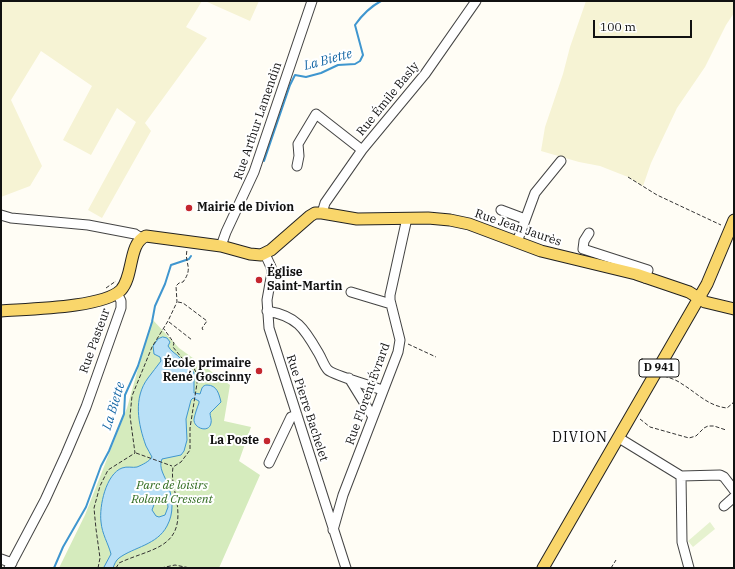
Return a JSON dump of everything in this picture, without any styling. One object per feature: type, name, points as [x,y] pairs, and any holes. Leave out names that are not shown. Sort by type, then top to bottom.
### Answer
[{"type":"main road","points":[[1,311],[36,309],[97,301],[117,294],[126,283],[129,276],[135,249],[141,238],[146,236],[221,246],[250,254],[265,254],[310,216],[316,213],[322,213]]},
{"type":"main road","name":"Rue Jean Jaurès","points":[[322,213],[357,219],[407,218],[450,220],[469,224],[561,257],[622,271],[689,292],[698,299],[710,304],[734,310]]},
{"type":"main road","name":"D 941","points":[[544,568],[575,511],[619,438],[707,284],[732,225]]},
{"type":"street","name":"Rue Arthur Lamendin","points":[[221,246],[256,168],[312,1]]},
{"type":"street","name":"Rue Émile Basly","points":[[322,213],[325,203],[362,150],[425,74],[476,1]]},
{"type":"street","points":[[297,166],[299,156],[298,144],[316,114],[362,150]]},
{"type":"street","points":[[517,242],[536,193],[561,161]]},
{"type":"street","points":[[501,210],[526,219]]},
{"type":"street","points":[[1,215],[11,218],[88,225],[135,234],[141,238]]},
{"type":"street","name":"Rue Florent Évrard","points":[[333,530],[343,495],[398,352],[400,340],[390,295],[407,218]]},
{"type":"street","points":[[589,233],[584,241],[583,249],[648,270],[645,278]]},
{"type":"street","name":"Rue Pierre Bachelet","points":[[265,254],[272,267],[267,311],[269,328],[346,568]]},
{"type":"street","points":[[351,292],[391,304]]},
{"type":"street","name":"Rue Pasteur","points":[[11,565],[45,500],[86,407],[121,308],[121,300],[117,294]]},
{"type":"street","points":[[267,311],[278,313],[296,321],[301,325],[306,331],[328,370],[383,390]]},
{"type":"street","points":[[349,378],[373,417]]},
{"type":"street","points":[[269,463],[291,417],[297,415]]},
{"type":"street","points":[[619,438],[681,476],[720,475],[724,477],[734,490]]},
{"type":"street","points":[[681,476],[682,542],[689,568]]},
{"type":"street","points":[[724,506],[734,498]]},
{"type":"street","points":[[1,559],[11,565]]},
{"type":"path","points":[[628,177],[657,195],[732,225]]},
{"type":"path","points":[[135,453],[130,416],[132,396],[152,346],[168,321],[177,302],[176,286],[179,282],[183,282],[189,274],[186,257]]},
{"type":"path","points":[[177,302],[183,304],[207,322],[202,328],[203,330]]},
{"type":"path","points":[[168,321],[192,340]]},
{"type":"path","points":[[116,568],[119,563],[154,549],[168,541],[177,529],[179,517],[171,477],[173,467],[181,462],[190,450],[190,428],[198,377],[194,368],[186,363],[173,346],[174,343],[163,329]]},
{"type":"path","points":[[400,340],[436,357]]},
{"type":"path","points":[[657,372],[681,383],[700,398],[712,404],[727,408],[734,403],[734,401]]},
{"type":"path","points":[[632,415],[650,427],[689,438],[696,436],[708,426],[714,426],[726,430]]},
{"type":"path","points":[[98,568],[100,558],[94,508],[100,486],[108,470],[135,453],[173,467]]},
{"type":"path","points":[[611,568],[616,560]]},
{"type":"path","points":[[162,568],[175,565],[190,568]]},
{"type":"shaded area","points":[[1,1],[202,1],[186,27],[207,38],[145,123],[151,131],[102,218],[88,210],[136,122],[117,108],[91,155],[63,140],[92,86],[41,51],[11,100],[42,166],[30,186],[1,197]]},
{"type":"shaded area","points":[[205,1],[259,1],[250,21]]},
{"type":"shaded area","points":[[586,1],[734,1],[734,13],[726,25],[705,67],[677,108],[651,163],[643,186],[628,177],[600,166],[579,162],[541,151],[545,127]]},
{"type":"green space","name":"Parc de loisirs Roland Cressent","points":[[152,319],[179,348],[230,385],[224,421],[251,427],[239,461],[260,475],[219,568],[59,568],[85,515],[127,408]]},
{"type":"green space","points":[[710,522],[715,529],[693,547],[688,541]]},
{"type":"water","points":[[163,337],[167,338],[170,342],[168,346],[169,348],[192,369],[194,373],[194,393],[200,394],[203,386],[210,385],[217,390],[221,402],[210,413],[210,426],[204,429],[198,427],[194,422],[199,401],[193,398],[191,400],[186,419],[187,440],[184,451],[181,455],[162,459],[161,469],[170,490],[172,501],[171,516],[163,532],[151,542],[119,558],[113,568],[105,568],[104,567],[111,554],[101,522],[101,508],[105,491],[116,471],[126,467],[137,467],[152,457],[146,446],[138,411],[140,394],[143,386],[161,361],[160,357],[154,354],[153,346],[158,339]],"holes":[[[159,498],[167,500],[168,507],[165,515],[159,517],[156,516],[152,510],[155,502]]]},
{"type":"waterway","name":"La Biette","points":[[264,161],[290,85],[295,75],[306,77],[321,73],[338,65],[355,64],[360,61],[363,55],[355,25],[366,12],[381,1]]},
{"type":"waterway","name":"La Biette","points":[[54,568],[63,547],[86,507],[101,466],[109,451],[124,414],[125,395],[138,366],[152,322],[155,306],[165,284],[171,265],[189,259],[191,256]]},
{"type":"place","name":"Mairie de Divion","points":[[189,208]]},
{"type":"place","name":"Église Saint-Martin","points":[[259,280]]},
{"type":"place","name":"École primaire René Goscinny","points":[[259,371]]},
{"type":"place","name":"La Poste","points":[[267,441]]},
{"type":"district","name":"DIVION","points":[[580,438]]}]
